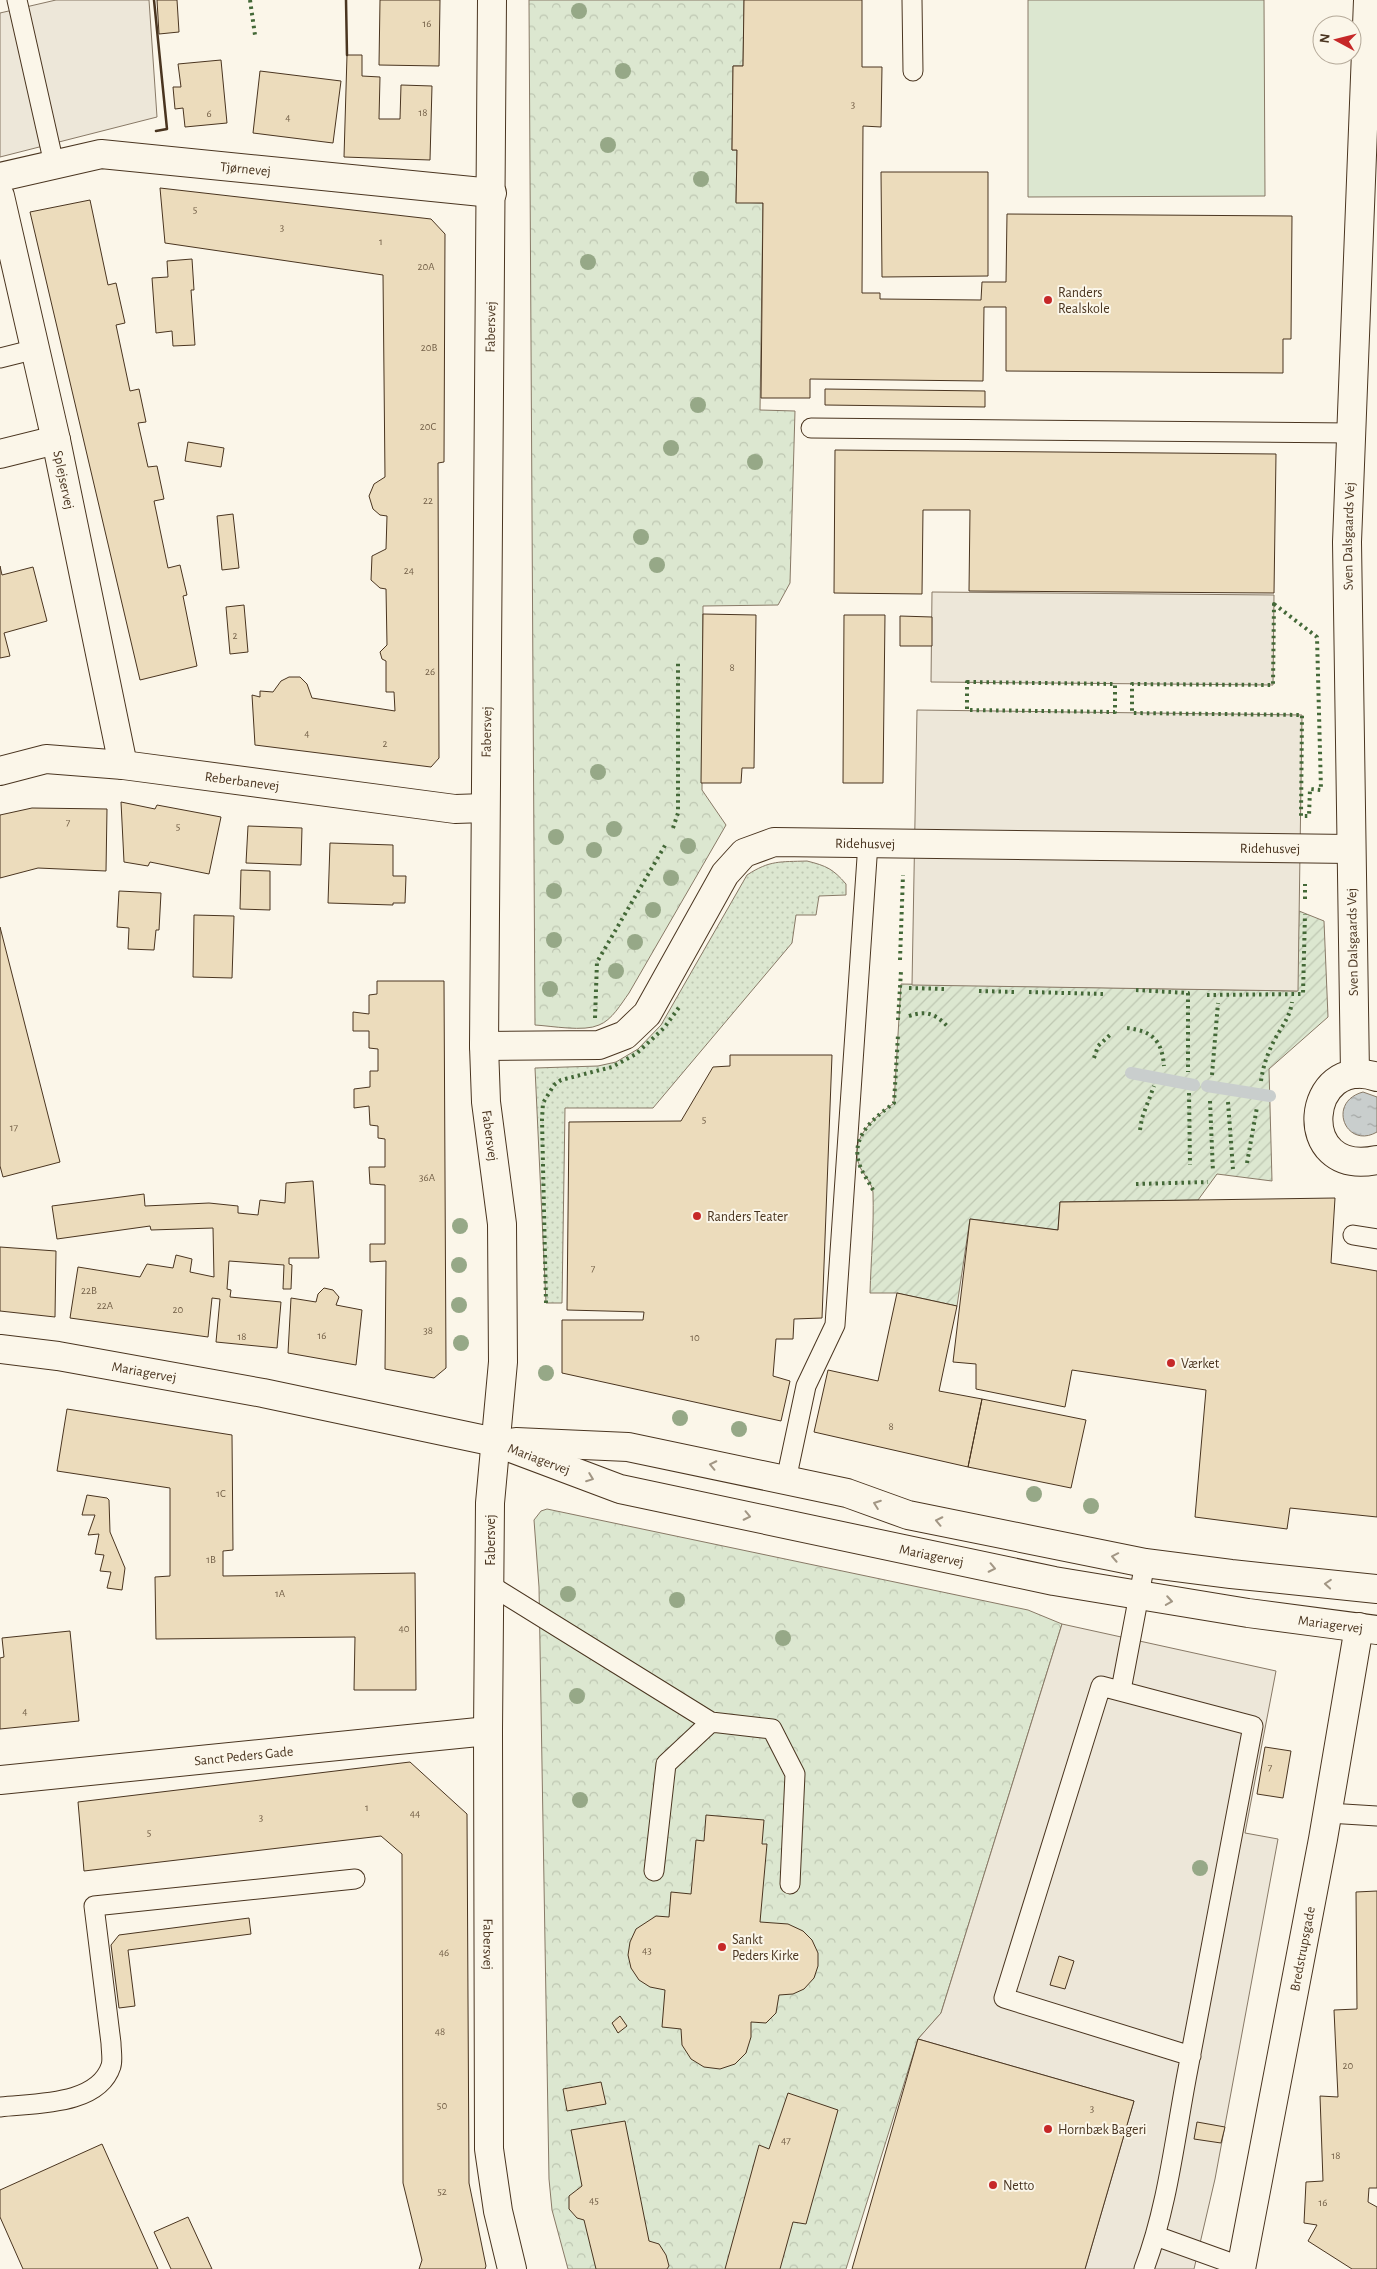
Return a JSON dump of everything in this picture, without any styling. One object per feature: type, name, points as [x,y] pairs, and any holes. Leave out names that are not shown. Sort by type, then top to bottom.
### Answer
[{"type":"street","name":"Fabersvej","points":[[492,0],[484,1046],[486,1102],[502,1224],[503,1362],[490,1503],[488,1731],[489,2149],[498,2211],[512,2269]]},
{"type":"street","name":"Sven Dalsgaards Vej","points":[[1366,1075],[1351,849],[1347,542],[1368,0]]},
{"type":"street","name":"Tjørnevej","points":[[0,176],[101,154],[492,192]]},
{"type":"street","name":"Splejservej","points":[[0,196],[56,440],[123,765]]},
{"type":"street","points":[[0,454],[56,440]]},
{"type":"street","name":"Reberbanevej","points":[[0,771],[46,759],[123,765],[455,809],[485,808]]},
{"type":"street","name":"Ridehusvej","points":[[484,1046],[599,1045],[625,1035],[647,1014],[725,874],[744,853],[774,842],[1351,849]]},
{"type":"street","points":[[1366,1075],[1343,1078],[1333,1084],[1325,1094],[1318,1108],[1320,1133],[1327,1146],[1337,1156],[1350,1162],[1364,1163],[1377,1160]]},
{"type":"street","name":"Mariagervej","points":[[0,1349],[58,1356],[263,1393],[495,1442],[620,1489],[1044,1579],[1248,1613],[1368,1629]]},
{"type":"street","name":"Mariagervej","points":[[495,1442],[628,1447],[846,1493],[908,1515],[1145,1563],[1377,1589]]},
{"type":"street","name":"Bredstrupsgade","points":[[1243,2268],[1328,1813],[1368,1629]]},
{"type":"street","name":"Sanct Peders Gade","points":[[0,1780],[488,1731]]},
{"type":"lane","points":[[17,0],[54,164]]},
{"type":"lane","points":[[912,0],[913,71]]},
{"type":"lane","points":[[0,358],[36,349]]},
{"type":"lane","points":[[811,428],[1351,433]]},
{"type":"lane","points":[[786,1480],[806,1386],[835,1325],[868,843]]},
{"type":"lane","points":[[1352,1235],[1377,1240]]},
{"type":"lane","points":[[1121,1690],[1145,1563]]},
{"type":"lane","points":[[490,1585],[711,1722],[772,1729],[795,1774],[790,1884]]},
{"type":"lane","points":[[1144,2269],[1156,2236],[1254,1726],[1101,1686],[1004,1998],[1190,2056]]},
{"type":"lane","points":[[654,1871],[666,1764],[711,1722]]},
{"type":"lane","points":[[1328,1813],[1377,1816]]},
{"type":"lane","points":[[0,2108],[80,2097],[100,2086],[111,2066],[112,2043],[94,1906],[355,1879]]},
{"type":"lane","points":[[1156,2236],[1243,2268]]},
{"type":"green space","points":[[529,0],[744,0],[743,66],[733,66],[732,150],[737,150],[736,202],[763,203],[760,410],[795,411],[790,583],[778,605],[703,606],[702,790],[726,825],[629,993],[616,1011],[604,1023],[585,1028],[535,1025]]},
{"type":"green space","points":[[1028,0],[1264,0],[1265,196],[1028,197]]},
{"type":"green space","points":[[807,861],[833,871],[846,884],[846,895],[819,896],[816,915],[796,915],[792,943],[653,1108],[565,1108],[562,1303],[546,1303],[535,1068],[598,1066],[616,1062],[638,1049],[661,1025],[747,875],[769,864]]},
{"type":"green space","points":[[1299,911],[1324,921],[1328,1017],[1269,1069],[1272,1181],[1217,1174],[1198,1200],[1060,1202],[1058,1230],[970,1219],[957,1306],[897,1293],[870,1293],[873,1190],[861,1169],[857,1158],[857,1149],[864,1131],[894,1103],[901,984],[1297,991]]},
{"type":"green space","points":[[547,1509],[1028,1610],[1062,1624],[941,2013],[918,2039],[846,2269],[568,2269],[552,2210],[549,2179],[539,1587],[534,1520],[541,1511]]},
{"type":"shaded area","points":[[56,0],[149,0],[157,117],[0,157],[0,13]]},
{"type":"shaded area","points":[[932,592],[1274,595],[1273,685],[931,682]]},
{"type":"shaded area","points":[[917,710],[1302,715],[1298,991],[912,985]]},
{"type":"shaded area","points":[[1062,1624],[1276,1671],[1245,1833],[1278,1839],[1215,2179],[1194,2269],[1085,2269],[1134,2101],[918,2039],[941,2013]]},
{"type":"water","points":[[1363,1092],[1377,1097],[1377,1132],[1366,1136],[1357,1135],[1349,1130],[1344,1122],[1343,1114],[1345,1105],[1352,1097]]},
{"type":"building","points":[[157,0],[177,0],[179,32],[159,34]]},
{"type":"building","points":[[380,0],[440,0],[439,66],[379,65]]},
{"type":"building","points":[[744,0],[862,0],[862,67],[882,67],[881,127],[863,126],[862,293],[880,293],[880,299],[981,300],[982,282],[1006,282],[1007,214],[1292,216],[1291,339],[1283,339],[1283,373],[1006,371],[1006,307],[984,307],[983,381],[810,379],[810,398],[761,398],[763,203],[736,203],[737,150],[732,150],[733,66],[743,66]]},
{"type":"building","points":[[347,55],[362,55],[362,76],[380,77],[379,119],[400,119],[401,85],[432,86],[430,160],[344,157]]},
{"type":"building","points":[[221,60],[227,123],[185,127],[183,108],[175,109],[173,87],[181,87],[178,64]]},
{"type":"building","points":[[260,71],[341,81],[333,143],[253,133]]},
{"type":"building","points":[[881,172],[988,172],[988,276],[882,277]]},
{"type":"building","points":[[160,188],[431,219],[445,234],[444,462],[438,463],[439,758],[431,767],[255,745],[252,695],[260,697],[260,691],[273,692],[281,681],[289,677],[300,677],[307,684],[312,698],[395,711],[394,692],[386,692],[386,661],[382,659],[380,652],[387,645],[386,589],[380,588],[371,580],[372,556],[386,549],[387,516],[380,515],[373,509],[369,496],[374,484],[385,477],[383,275],[165,243]]},
{"type":"building","points":[[90,200],[108,285],[116,283],[125,323],[116,325],[130,391],[139,389],[146,422],[138,423],[148,467],[157,466],[164,499],[154,501],[168,568],[180,565],[187,595],[183,596],[197,666],[140,680],[30,212]]},
{"type":"building","points":[[192,259],[194,290],[191,290],[195,345],[173,346],[172,331],[156,333],[152,278],[168,277],[167,261]]},
{"type":"building","points":[[825,389],[985,391],[985,407],[825,405]]},
{"type":"building","points":[[188,442],[224,448],[221,467],[185,461]]},
{"type":"building","points":[[835,450],[1276,454],[1274,593],[969,591],[970,510],[923,510],[922,594],[834,593]]},
{"type":"building","points":[[233,514],[239,568],[222,570],[217,516]]},
{"type":"building","points":[[0,566],[2,575],[33,567],[47,621],[4,633],[10,656],[0,658]]},
{"type":"building","points":[[244,605],[248,652],[230,654],[226,607]]},
{"type":"building","points":[[703,614],[756,615],[754,768],[742,768],[741,783],[701,783]]},
{"type":"building","points":[[844,615],[885,615],[883,783],[843,783]]},
{"type":"building","points":[[900,616],[932,617],[932,646],[900,646]]},
{"type":"building","points":[[121,802],[155,809],[157,805],[221,817],[209,874],[150,862],[148,866],[124,862]]},
{"type":"building","points":[[32,808],[107,809],[106,871],[38,868],[0,878],[0,815]]},
{"type":"building","points":[[248,826],[302,828],[301,865],[246,863]]},
{"type":"building","points":[[330,843],[393,845],[393,876],[406,876],[405,903],[393,903],[393,905],[328,903]]},
{"type":"building","points":[[241,870],[270,871],[270,910],[240,909]]},
{"type":"building","points":[[119,891],[161,893],[159,930],[156,930],[154,950],[128,949],[129,928],[117,927]]},
{"type":"building","points":[[194,915],[234,916],[232,978],[193,977]]},
{"type":"building","points":[[0,927],[60,1162],[3,1177],[0,1166]]},
{"type":"building","points":[[377,981],[444,981],[446,1368],[434,1378],[385,1369],[386,1261],[370,1262],[370,1244],[385,1244],[385,1185],[370,1184],[369,1167],[385,1167],[385,1139],[378,1138],[378,1126],[370,1125],[369,1106],[354,1108],[354,1089],[370,1087],[370,1071],[378,1071],[378,1049],[369,1048],[369,1031],[353,1031],[353,1012],[369,1014],[369,995],[377,994]]},
{"type":"building","name":"Randers Teater","points":[[730,1055],[832,1055],[822,1318],[794,1319],[793,1339],[776,1339],[773,1376],[790,1381],[781,1421],[562,1373],[562,1320],[643,1320],[644,1312],[567,1310],[569,1122],[681,1121],[713,1067],[730,1066]]},
{"type":"building","points":[[313,1181],[319,1258],[289,1258],[289,1264],[292,1265],[291,1289],[283,1289],[284,1265],[229,1261],[227,1289],[231,1290],[230,1297],[281,1302],[277,1348],[216,1342],[220,1299],[212,1298],[208,1337],[70,1318],[78,1267],[140,1277],[147,1264],[173,1268],[176,1255],[192,1259],[190,1272],[214,1277],[213,1228],[151,1230],[150,1226],[57,1239],[52,1206],[144,1194],[145,1206],[209,1203],[238,1206],[238,1213],[258,1215],[260,1200],[285,1203],[286,1183]]},
{"type":"building","name":"Værket","points":[[1335,1198],[1331,1263],[1377,1271],[1377,1517],[1290,1508],[1287,1529],[1195,1517],[1206,1390],[1072,1370],[1065,1407],[976,1389],[976,1364],[953,1362],[970,1219],[1058,1230],[1060,1202]]},
{"type":"building","points":[[0,1247],[56,1251],[55,1317],[0,1311]]},
{"type":"building","points":[[324,1288],[333,1290],[339,1297],[336,1305],[362,1310],[356,1365],[288,1353],[291,1298],[316,1302],[318,1294]]},
{"type":"building","points":[[897,1293],[957,1306],[939,1391],[982,1399],[968,1467],[814,1432],[828,1370],[878,1381]]},
{"type":"building","points":[[982,1399],[1086,1420],[1071,1488],[968,1467]]},
{"type":"building","points":[[67,1409],[232,1435],[233,1550],[223,1551],[223,1576],[415,1573],[416,1690],[354,1690],[355,1637],[156,1639],[155,1577],[170,1576],[170,1488],[57,1471]]},
{"type":"building","points":[[87,1495],[107,1498],[109,1500],[110,1532],[125,1568],[122,1590],[107,1588],[111,1572],[100,1571],[104,1555],[95,1554],[99,1534],[88,1535],[95,1515],[82,1515]]},
{"type":"building","points":[[70,1631],[79,1721],[0,1729],[0,1658],[4,1657],[2,1638]]},
{"type":"building","points":[[1265,1747],[1291,1751],[1283,1798],[1257,1794]]},
{"type":"building","points":[[410,1762],[467,1814],[469,2183],[486,2266],[485,2269],[419,2269],[422,2260],[403,2183],[402,1854],[381,1836],[84,1871],[78,1802]]},
{"type":"building","name":"Sankt Peders Kirke","points":[[706,1815],[764,1820],[762,1844],[767,1844],[760,1922],[788,1924],[803,1931],[812,1940],[818,1953],[818,1966],[814,1978],[804,1989],[793,1994],[779,1995],[776,2013],[766,2023],[751,2022],[751,2037],[746,2053],[735,2064],[720,2069],[704,2067],[691,2059],[682,2045],[681,2029],[662,2027],[665,1990],[650,1987],[639,1980],[631,1968],[628,1955],[630,1942],[636,1929],[656,1916],[669,1917],[671,1892],[691,1894],[696,1840],[704,1841]]},
{"type":"building","points":[[1377,1891],[1377,2188],[1369,2188],[1368,2202],[1377,2207],[1377,2269],[1352,2269],[1308,2241],[1317,2225],[1304,2223],[1306,2182],[1323,2181],[1320,2096],[1338,2097],[1334,2010],[1357,2009],[1356,1892]]},
{"type":"building","points":[[249,1918],[251,1934],[128,1950],[135,2006],[119,2008],[111,1945],[119,1935]]},
{"type":"building","points":[[1059,1956],[1074,1961],[1065,1989],[1050,1985]]},
{"type":"building","points":[[620,2016],[627,2026],[618,2033],[612,2023]]},
{"type":"building","name":"Netto","points":[[918,2039],[1134,2101],[1085,2269],[852,2269]]},
{"type":"building","points":[[601,2082],[606,2104],[567,2111],[563,2089]]},
{"type":"building","points":[[788,2093],[838,2110],[806,2224],[793,2222],[780,2269],[725,2269],[759,2145],[769,2149]]},
{"type":"building","points":[[625,2121],[649,2241],[659,2244],[666,2255],[669,2266],[667,2269],[596,2269],[584,2220],[577,2218],[569,2209],[569,2196],[582,2186],[571,2130]]},
{"type":"building","points":[[1197,2122],[1225,2127],[1221,2143],[1194,2139]]},
{"type":"building","points":[[102,2144],[158,2269],[23,2269],[0,2217],[0,2190]]},
{"type":"building","points":[[188,2217],[212,2269],[171,2269],[154,2232]]},
{"type":"waterway","points":[[1131,1073],[1194,1085]]},
{"type":"waterway","points":[[1207,1086],[1270,1096]]},
{"type":"hedge","points":[[250,0],[255,35]]},
{"type":"hedge","points":[[1274,604],[1317,637],[1321,790],[1310,789],[1309,816],[1301,816],[1302,715],[1132,713],[1132,684],[1273,685],[1274,604]]},
{"type":"hedge","points":[[673,828],[678,813],[678,663]]},
{"type":"hedge","points":[[967,682],[1115,684],[1115,712],[967,710],[967,682]]},
{"type":"hedge","points":[[595,1018],[597,962],[667,842]]},
{"type":"hedge","points":[[900,960],[903,875]]},
{"type":"hedge","points":[[1305,884],[1305,899]]},
{"type":"hedge","points":[[1207,995],[1303,994],[1305,914]]},
{"type":"hedge","points":[[898,1020],[901,971]]},
{"type":"hedge","points":[[909,988],[945,989]]},
{"type":"hedge","points":[[1136,990],[1188,993],[1188,1072]]},
{"type":"hedge","points":[[979,991],[1015,992]]},
{"type":"hedge","points":[[1029,992],[1103,994]]},
{"type":"hedge","points":[[1261,1081],[1268,1054],[1288,1017],[1292,1002]]},
{"type":"hedge","points":[[1212,1075],[1218,1003]]},
{"type":"hedge","points":[[546,1303],[543,1103],[554,1085],[561,1080],[612,1067],[636,1054],[664,1028],[680,1006]]},
{"type":"hedge","points":[[909,1016],[921,1013],[931,1014],[940,1019],[949,1028]]},
{"type":"hedge","points":[[1127,1028],[1136,1029],[1154,1038],[1161,1050],[1164,1066]]},
{"type":"hedge","points":[[1094,1058],[1098,1046],[1111,1034]]},
{"type":"hedge","points":[[873,1190],[860,1166],[857,1156],[858,1146],[865,1129],[894,1103],[898,1035]]},
{"type":"hedge","points":[[1140,1130],[1142,1118],[1154,1086]]},
{"type":"hedge","points":[[1189,1093],[1190,1165]]},
{"type":"hedge","points":[[1210,1101],[1213,1172]]},
{"type":"hedge","points":[[1228,1102],[1233,1169]]},
{"type":"hedge","points":[[1247,1163],[1257,1107]]},
{"type":"hedge","points":[[1136,1184],[1208,1182]]},
{"type":"wall","points":[[154,0],[167,129],[156,131]]},
{"type":"wall","points":[[346,0],[347,55]]},
{"type":"place","name":"Randers Realskole","points":[[1048,300]]},
{"type":"place","name":"Randers Teater","points":[[697,1216]]},
{"type":"place","name":"Værket","points":[[1171,1363]]},
{"type":"place","name":"Sankt Peders Kirke","points":[[722,1947]]},
{"type":"place","name":"Hornbæk Bageri","points":[[1048,2129]]},
{"type":"place","name":"Netto","points":[[993,2185]]}]
